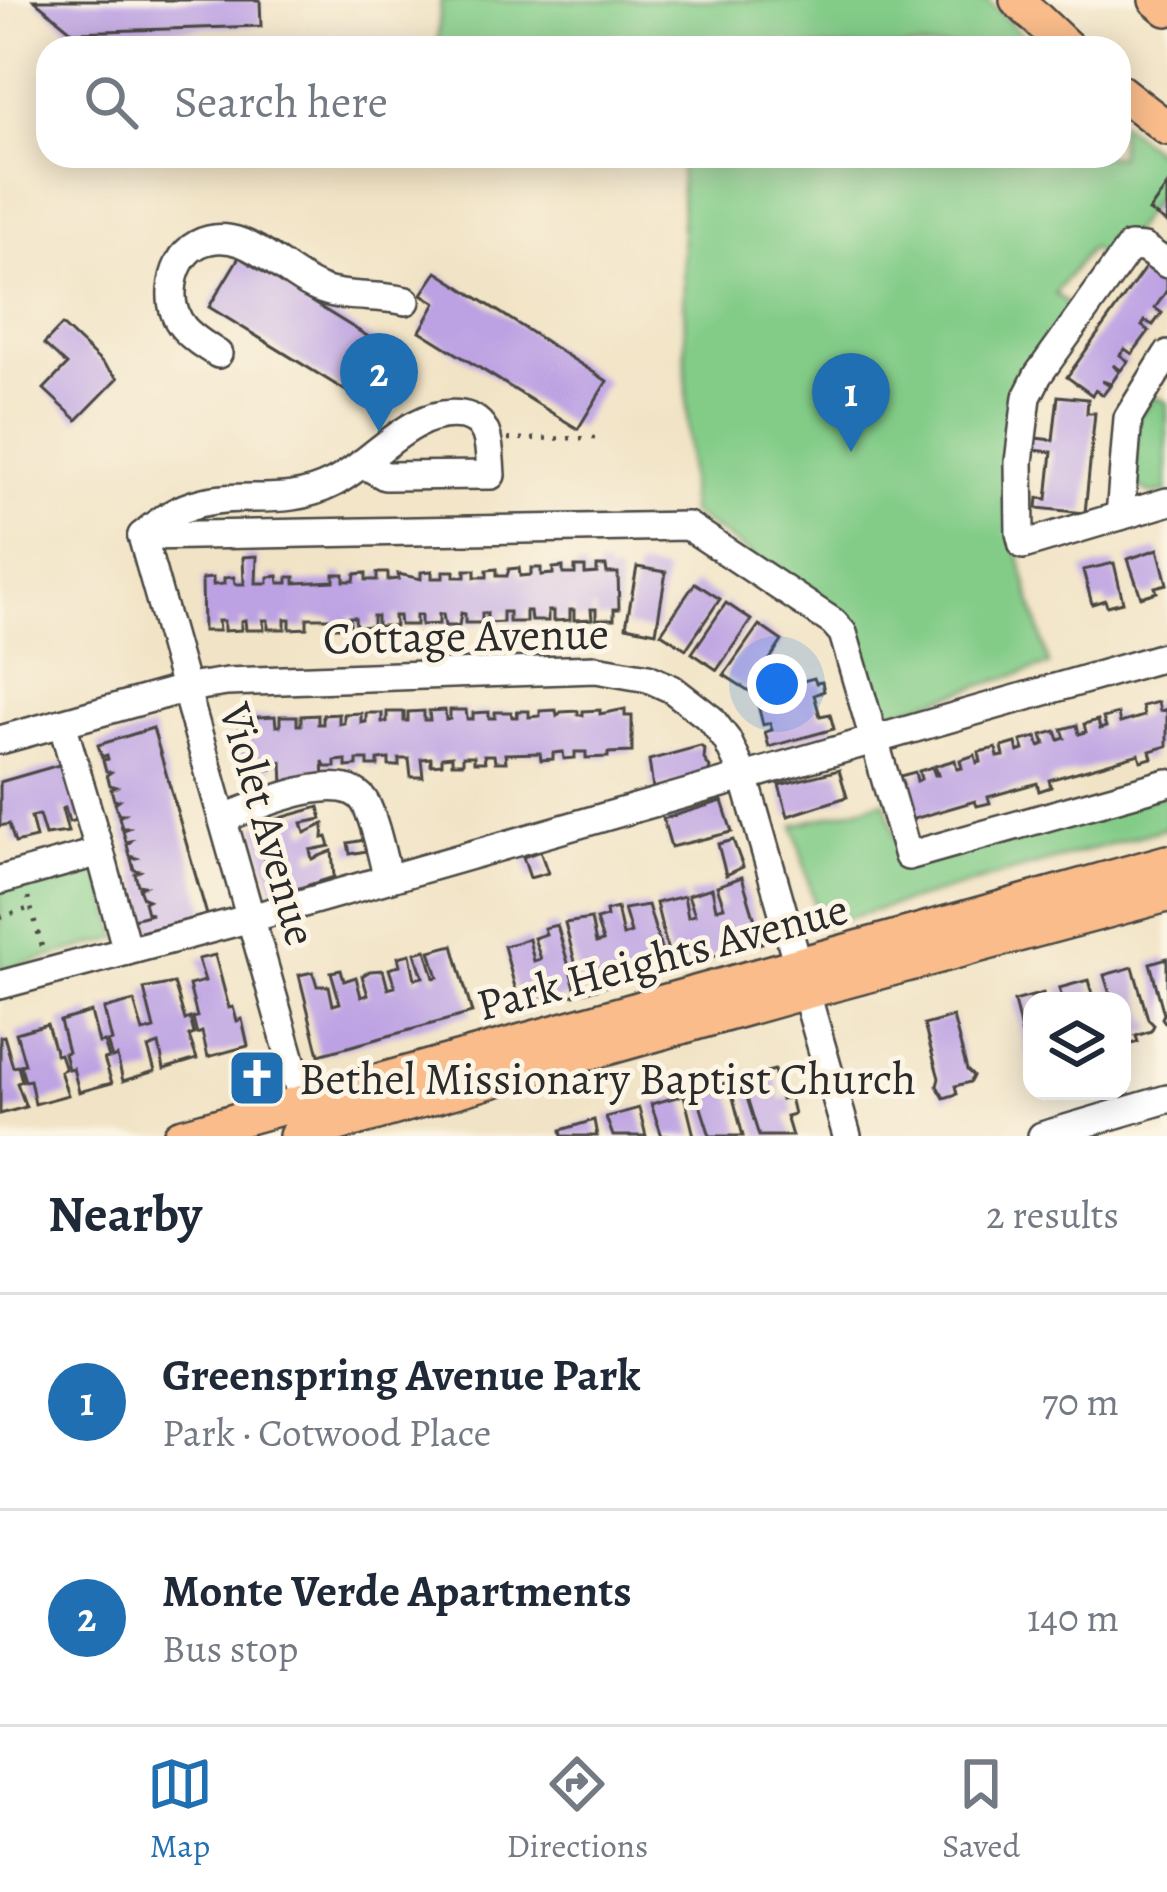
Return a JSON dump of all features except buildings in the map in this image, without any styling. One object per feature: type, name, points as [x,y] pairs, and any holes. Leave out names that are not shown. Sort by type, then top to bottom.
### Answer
[{"type":"main road","points":[[1017,0],[1055,36]]},
{"type":"main road","points":[[1156,0],[1167,9]]},
{"type":"main road","points":[[1131,100],[1167,128]]},
{"type":"main road","name":"Park Heights Avenue","points":[[180,1136],[305,1127],[802,979],[1167,862]]},
{"type":"main road","name":"Park Heights Avenue","points":[[802,979],[1167,895]]},
{"type":"street","points":[[218,354],[187,335],[172,296],[182,257],[214,238],[236,240],[323,290],[406,301]]},
{"type":"street","points":[[1167,264],[1144,248],[1130,247],[1032,385],[1023,415],[1018,475],[1023,545],[1167,502]]},
{"type":"street","points":[[1120,516],[1128,418],[1158,388],[1167,355]]},
{"type":"street","points":[[142,536],[165,514],[184,506],[211,499],[297,494],[333,484],[362,464]]},
{"type":"street","points":[[142,536],[688,526],[843,633],[908,856],[1167,783]]},
{"type":"street","name":"Violet Avenue","points":[[142,536],[224,818],[305,1127]]},
{"type":"street","points":[[0,986],[1167,656]]},
{"type":"street","name":"Cottage Avenue","points":[[0,740],[187,688],[250,681],[596,669],[648,678],[694,704],[727,740],[744,776],[847,1136]]},
{"type":"street","points":[[62,723],[128,951]]},
{"type":"street","points":[[224,818],[316,788],[347,788],[365,801],[388,878]]},
{"type":"street","points":[[11,877],[100,852]]},
{"type":"street","points":[[1042,1136],[1167,1100]]},
{"type":"path","points":[[503,439],[595,438]]},
{"type":"path","points":[[11,877],[31,908],[49,972]]},
{"type":"path","points":[[0,917],[31,908]]},
{"type":"green space","points":[[441,0],[987,0],[1023,36],[438,36]]},
{"type":"green space","points":[[1131,132],[1167,160],[1167,181],[1111,262],[1090,248],[1055,293],[1074,310],[1020,391],[1007,513],[1049,665],[881,716],[863,644],[837,612],[690,513],[680,168],[1131,168]]},
{"type":"green space","points":[[1153,397],[1167,402],[1167,492],[1151,494],[1135,485],[1137,420]]},
{"type":"green space","points":[[1167,794],[1167,828],[820,926],[794,825],[885,801],[904,865]]},
{"type":"green space","points":[[98,860],[119,938],[0,970],[0,887]]},
{"type":"place","name":"Monte Verde Apartments","points":[[379,432]]},
{"type":"place","name":"Greenspring Avenue Park","points":[[851,452]]},
{"type":"place","name":"Bethel Missionary Baptist Church","points":[[257,1078]]}]
